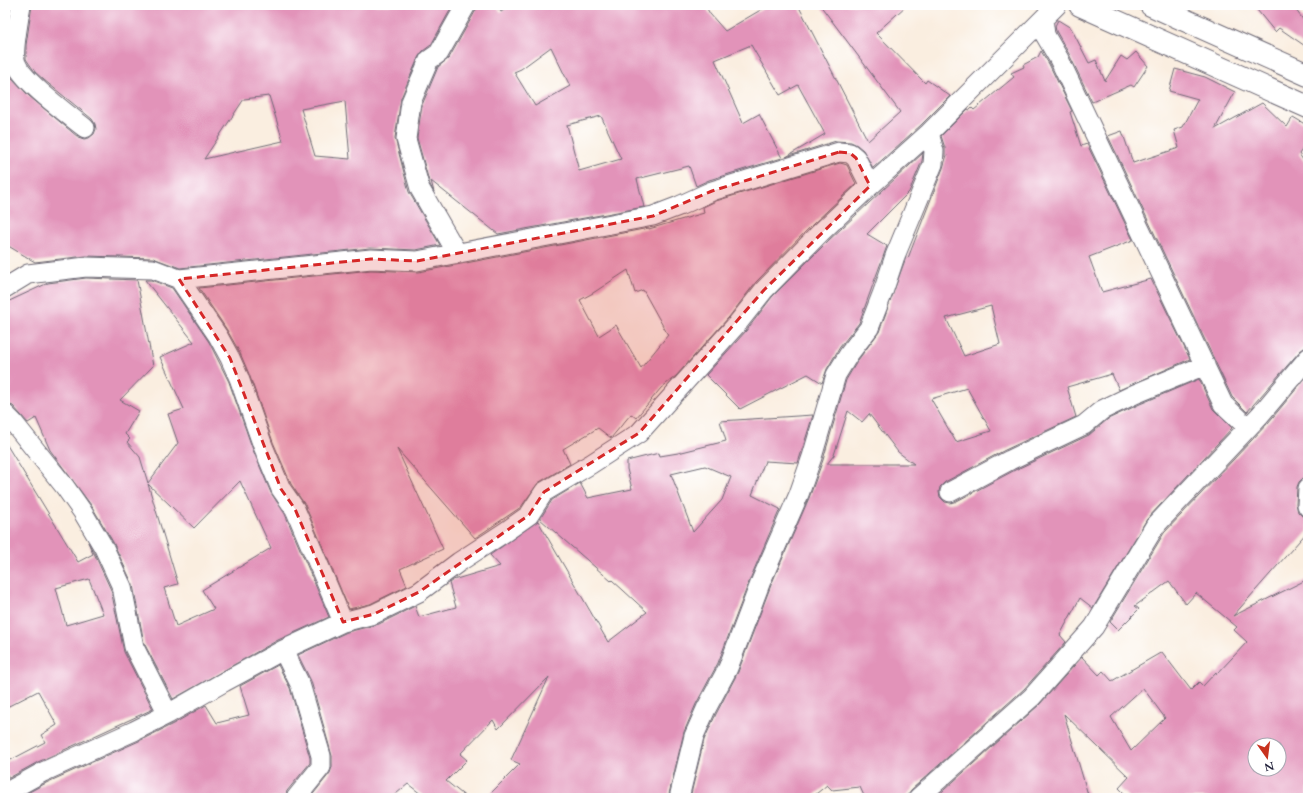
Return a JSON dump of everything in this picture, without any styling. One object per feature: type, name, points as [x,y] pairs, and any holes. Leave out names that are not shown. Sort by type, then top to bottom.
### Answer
[{"type":"street","points":[[21,5],[15,62],[25,77],[85,128]]},
{"type":"street","points":[[457,253],[420,189],[406,139],[411,102],[428,60],[439,53],[466,5]]},
{"type":"street","points":[[5,793],[43,772],[168,714],[283,650],[343,622],[374,614],[419,592],[459,562],[529,515],[544,492],[639,433],[737,324],[764,290],[821,232],[929,133],[1057,5]]},
{"type":"street","points":[[1080,5],[1308,107]]},
{"type":"street","points":[[1151,5],[1308,75]]},
{"type":"street","points":[[1043,19],[1045,35],[1063,66],[1223,404],[1247,427]]},
{"type":"street","points":[[681,796],[694,736],[706,709],[728,668],[761,581],[798,494],[812,457],[836,375],[849,354],[869,328],[895,256],[934,164],[934,151],[929,133]]},
{"type":"street","points":[[5,288],[28,274],[86,267],[153,269],[179,279],[371,259],[417,261],[653,216],[712,191],[839,152],[850,153],[856,158],[870,186]]},
{"type":"street","points":[[179,279],[218,336],[230,358],[281,489],[295,509],[343,622]]},
{"type":"street","points":[[918,798],[1037,691],[1094,627],[1155,526],[1247,427],[1308,358]]},
{"type":"street","points":[[950,492],[1010,460],[1084,425],[1102,410],[1135,394],[1205,365]]},
{"type":"street","points":[[5,414],[13,422],[82,511],[104,548],[122,587],[134,647],[168,714]]},
{"type":"street","points":[[1308,488],[1308,507]]},
{"type":"street","points":[[283,650],[300,684],[321,756],[321,767],[296,798]]},
{"type":"highlighted area","points":[[839,152],[850,153],[856,158],[870,186],[764,290],[639,433],[544,492],[529,515],[419,592],[374,614],[343,622],[295,509],[281,489],[230,358],[179,279],[371,259],[417,261],[653,216],[712,191]]},
{"type":"building","points":[[32,5],[453,5],[431,45],[419,56],[401,98],[395,138],[409,192],[440,245],[416,250],[370,248],[180,268],[153,258],[86,256],[35,262],[5,244],[5,64],[11,77],[29,96],[78,137],[84,139],[89,138],[94,134],[96,129],[92,119],[35,72],[26,59],[26,45]],"holes":[[[269,96],[283,141],[204,159],[244,99]],[[345,101],[350,159],[315,156],[301,109]]]},
{"type":"building","points":[[477,5],[495,5],[501,12],[511,5],[705,5],[710,14],[725,31],[769,5],[798,5],[868,141],[900,112],[820,5],[907,5],[876,33],[925,83],[927,80],[950,96],[921,125],[873,168],[863,150],[851,142],[836,141],[786,157],[825,134],[798,85],[780,95],[751,45],[715,60],[743,123],[759,114],[782,158],[709,180],[696,186],[689,166],[637,179],[644,207],[498,234],[431,181],[434,192],[430,185],[417,138],[422,105],[438,67],[449,58],[476,10]],"holes":[[[551,47],[570,86],[535,106],[514,72],[521,69]],[[601,116],[621,159],[579,171],[567,125]]]},
{"type":"building","points":[[1253,5],[1292,5],[1308,26],[1308,48],[1279,28],[1275,32]]},
{"type":"building","points":[[1058,20],[1071,28],[1089,63],[1096,60],[1105,81],[1121,56],[1127,60],[1136,52],[1148,66],[1134,87],[1131,85],[1092,102],[1056,31],[1055,26]]},
{"type":"building","points":[[1041,51],[1072,111],[1070,112],[1081,146],[1087,144],[1133,240],[1089,257],[1102,292],[1151,279],[1190,359],[1119,390],[1112,374],[1067,387],[1076,417],[1005,450],[945,482],[940,487],[940,497],[945,502],[955,502],[1015,470],[1089,435],[1108,419],[1199,379],[1213,409],[1232,428],[1147,519],[1093,608],[1080,598],[1060,635],[1066,642],[1024,689],[911,790],[907,798],[865,798],[860,787],[832,790],[827,785],[811,798],[690,798],[704,740],[738,672],[771,585],[809,498],[823,460],[846,380],[858,360],[879,332],[906,257],[908,258],[943,168],[947,155],[945,157],[945,148],[941,136],[968,109],[970,110],[972,108],[974,110],[1014,77],[1011,73],[1024,67],[1023,65],[1038,57]],"holes":[[[991,306],[1000,344],[964,356],[946,318]],[[967,388],[991,431],[956,442],[931,399]],[[848,411],[862,422],[869,414],[898,452],[914,464],[827,464],[834,455]]]},
{"type":"building","points":[[1175,69],[1205,77],[1235,92],[1215,129],[1262,103],[1287,127],[1293,117],[1308,126],[1308,141],[1299,154],[1308,167],[1308,347],[1300,351],[1247,412],[1232,397],[1108,136],[1122,131],[1133,163],[1179,148],[1174,130],[1183,127],[1198,99],[1169,91]]},
{"type":"building","points":[[923,153],[922,161],[909,192],[867,234],[887,246],[859,323],[840,347],[827,369],[822,383],[808,374],[740,409],[706,375],[746,331],[772,297],[829,240]]},
{"type":"building","points":[[840,163],[847,165],[856,184],[813,224],[756,282],[729,317],[676,376],[661,388],[636,418],[631,414],[611,438],[598,428],[563,449],[570,464],[538,483],[521,507],[475,538],[397,449],[443,549],[400,569],[407,586],[370,604],[349,609],[305,505],[291,484],[273,442],[240,353],[227,330],[199,288],[371,270],[419,272],[649,229],[704,213],[703,207],[716,201]],"holes":[[[628,270],[635,293],[643,290],[668,335],[641,368],[616,325],[599,336],[580,300]]]},
{"type":"building","points":[[86,278],[137,280],[153,366],[120,400],[139,411],[125,434],[130,439],[127,442],[140,457],[148,483],[178,443],[168,414],[184,409],[160,357],[194,342],[145,280],[151,280],[172,288],[209,342],[229,382],[253,450],[271,493],[285,514],[329,617],[278,640],[173,699],[144,643],[133,585],[113,542],[91,505],[50,450],[36,418],[28,423],[13,406],[5,403],[5,303],[48,283]],"holes":[[[240,481],[271,548],[202,590],[214,609],[176,626],[164,588],[178,584],[148,484],[194,528]]]},
{"type":"building","points":[[1308,375],[1308,477],[1303,478],[1299,482],[1297,487],[1296,504],[1298,512],[1302,516],[1308,518],[1308,531],[1233,616],[1308,579],[1308,798],[1129,798],[1119,788],[1129,777],[1064,714],[1089,798],[935,798],[1039,705],[1082,657],[1099,675],[1103,671],[1112,681],[1162,652],[1191,690],[1199,682],[1203,686],[1216,672],[1217,674],[1247,642],[1234,630],[1237,627],[1196,593],[1186,604],[1169,581],[1135,606],[1139,609],[1118,630],[1110,622],[1164,533],[1268,423]],"holes":[[[1143,688],[1165,718],[1131,751],[1111,717]]]},
{"type":"building","points":[[813,415],[798,463],[765,461],[752,495],[780,509],[751,577],[718,663],[696,704],[684,732],[668,798],[486,798],[520,764],[511,760],[549,677],[498,729],[493,720],[460,754],[467,760],[446,781],[467,798],[426,798],[408,784],[391,798],[310,798],[330,773],[332,767],[332,756],[311,681],[298,655],[347,632],[379,624],[415,606],[419,617],[456,607],[449,583],[453,580],[500,566],[490,555],[538,521],[608,642],[647,612],[540,519],[552,500],[580,483],[588,498],[632,489],[627,469],[627,461],[659,453],[660,456],[678,453],[726,441],[720,421]],"holes":[[[705,466],[731,477],[722,500],[693,532],[671,474]]]},
{"type":"building","points":[[5,442],[78,562],[93,554],[88,542],[111,590],[124,652],[153,709],[38,762],[9,778],[5,771],[5,763],[45,742],[41,735],[57,725],[38,691],[5,708]],"holes":[[[89,579],[103,614],[66,625],[56,588]]]},
{"type":"building","points":[[278,665],[290,688],[310,758],[310,763],[287,791],[285,798],[20,797],[48,782],[139,741],[206,705],[217,723],[249,715],[240,686]]}]
